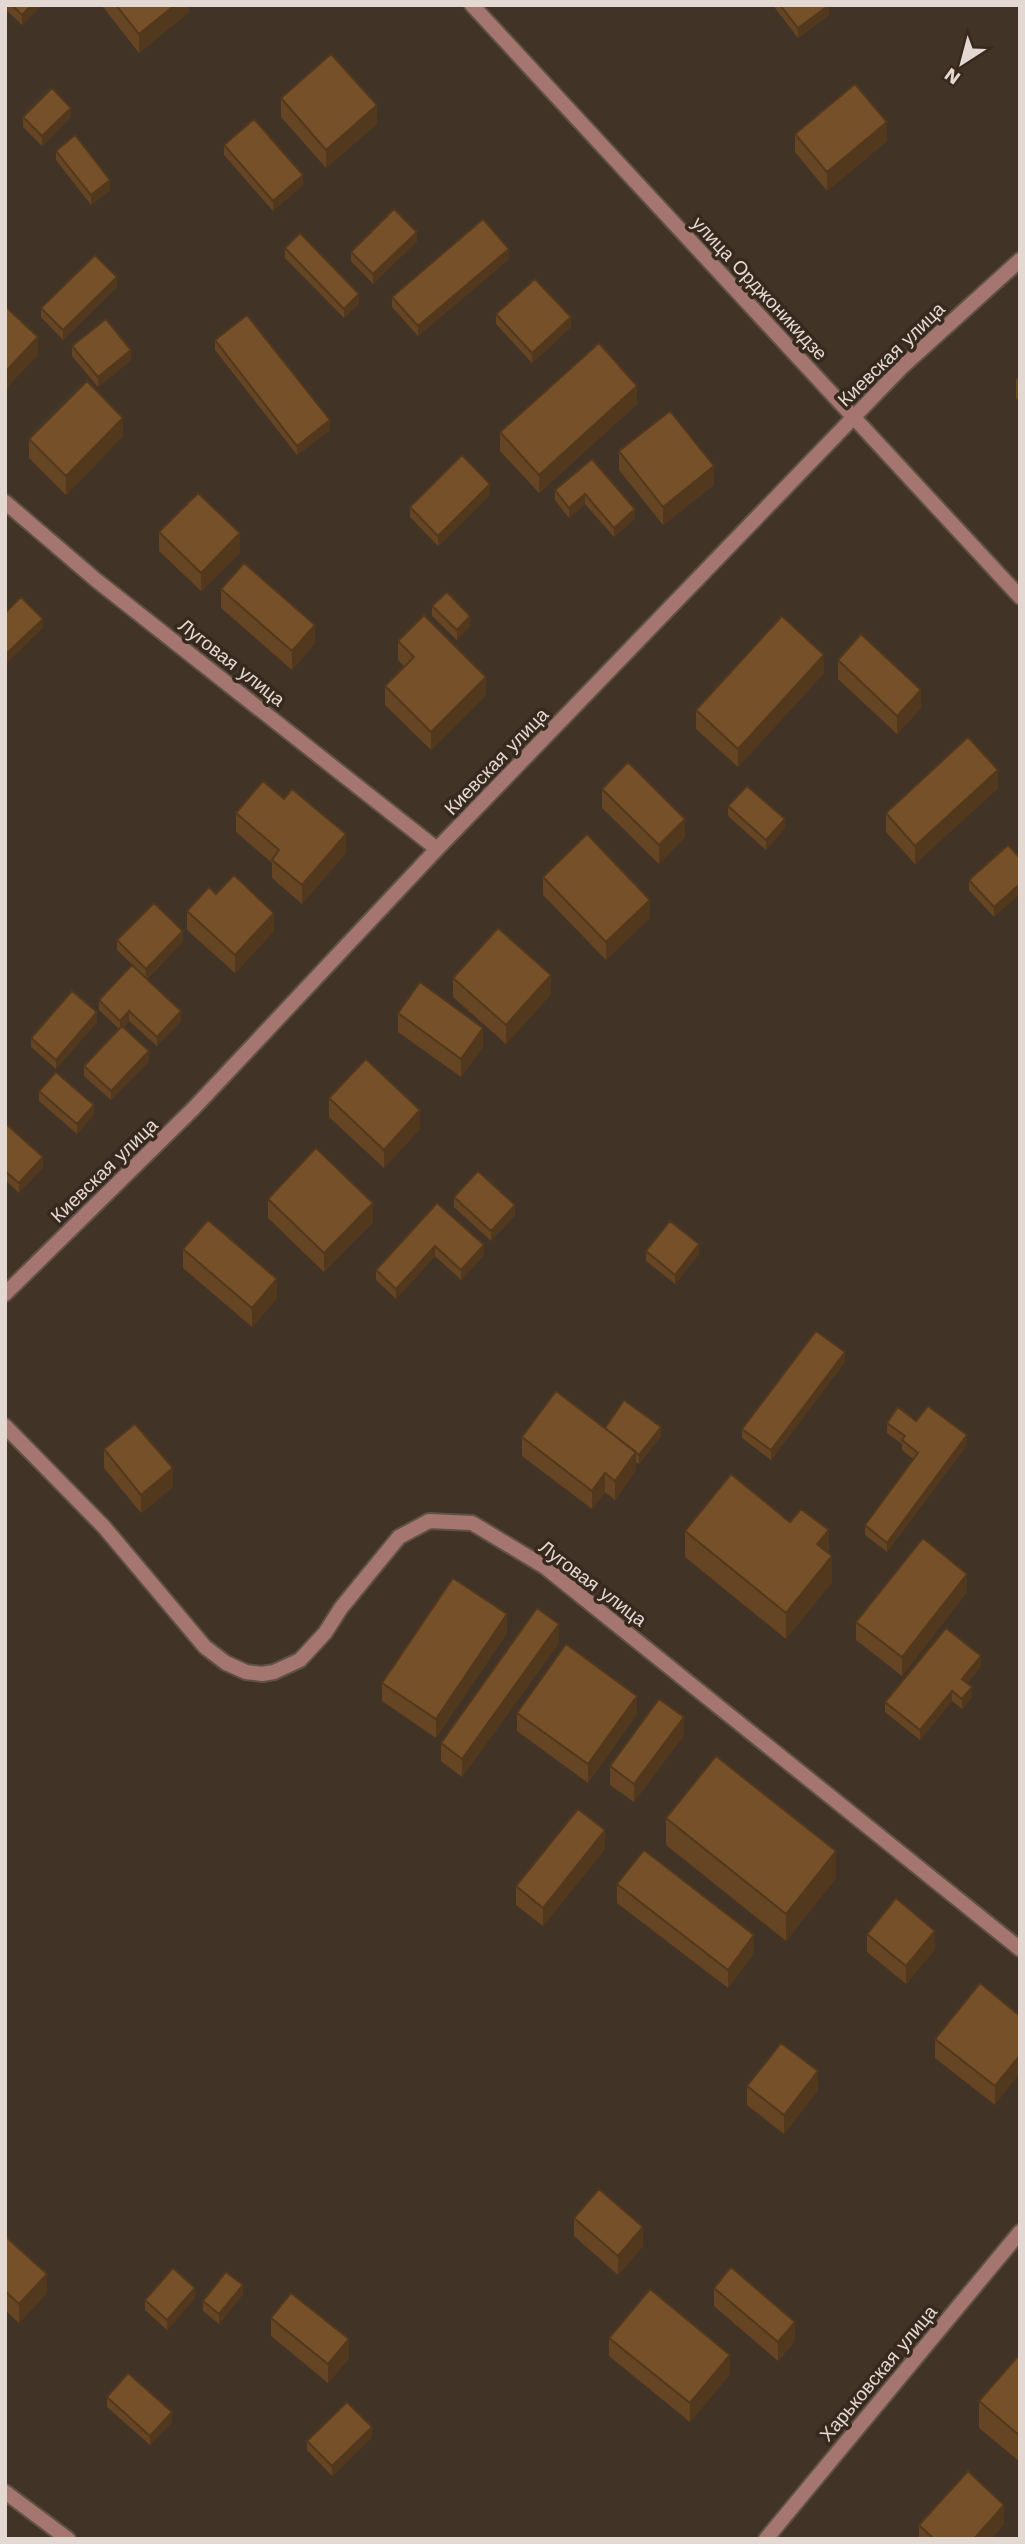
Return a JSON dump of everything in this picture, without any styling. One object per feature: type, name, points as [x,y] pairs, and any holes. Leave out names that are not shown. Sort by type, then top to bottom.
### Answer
[{"type":"street","name":"улица Орджоникидзе","points":[[472,5],[1020,597]]},
{"type":"street","name":"Киевская улица","points":[[5,1294],[193,1109],[437,849],[854,417],[914,356],[1020,260]]},
{"type":"street","name":"Луговая улица","points":[[5,502],[96,580],[437,849]]},
{"type":"street","name":"Луговая улица","points":[[5,1426],[104,1527],[205,1647],[226,1664],[246,1672],[274,1672],[300,1660],[325,1633],[341,1608],[399,1536],[429,1521],[472,1522],[545,1567],[1020,1949]]},
{"type":"street","name":"Харьковская улица","points":[[766,2539],[1020,2232]]},
{"type":"street","points":[[5,2492],[68,2539]]},
{"type":"building","points":[[12,5],[32,5],[22,15]]},
{"type":"building","points":[[116,5],[175,5],[139,34]]},
{"type":"building","points":[[780,5],[829,5],[798,28]]},
{"type":"building","points":[[331,54],[377,105],[326,150],[281,98]]},
{"type":"building","points":[[855,84],[887,122],[827,172],[795,134]]},
{"type":"building","points":[[52,88],[71,108],[42,136],[23,117]]},
{"type":"building","points":[[254,119],[303,175],[273,201],[224,145]]},
{"type":"building","points":[[75,135],[110,180],[91,195],[56,151]]},
{"type":"building","points":[[394,209],[417,232],[373,274],[351,252]]},
{"type":"building","points":[[483,219],[509,249],[418,326],[392,297]]},
{"type":"building","points":[[300,233],[359,294],[344,309],[285,248]]},
{"type":"building","points":[[95,255],[117,277],[63,330],[41,308]]},
{"type":"building","points":[[535,279],[571,317],[532,353],[496,314]]},
{"type":"building","points":[[5,306],[38,337],[5,372]]},
{"type":"building","points":[[247,315],[330,420],[297,446],[215,340]]},
{"type":"building","points":[[106,319],[131,350],[98,377],[72,346]]},
{"type":"building","points":[[599,343],[637,386],[539,475],[500,432]]},
{"type":"building","points":[[87,381],[123,418],[66,476],[29,439]]},
{"type":"building","points":[[670,411],[714,466],[663,507],[619,451]]},
{"type":"building","points":[[462,455],[490,484],[438,536],[410,507]]},
{"type":"building","points":[[592,459],[635,509],[614,528],[585,494],[569,508],[555,490]]},
{"type":"building","points":[[198,493],[240,533],[201,573],[159,532]]},
{"type":"building","points":[[244,563],[315,625],[292,651],[221,589]]},
{"type":"building","points":[[447,592],[470,616],[457,630],[432,606]]},
{"type":"building","points":[[21,597],[43,619],[5,655],[5,613]]},
{"type":"building","points":[[424,615],[486,677],[431,732],[385,686],[414,657],[398,641]]},
{"type":"building","points":[[782,616],[824,655],[738,749],[696,710]]},
{"type":"building","points":[[861,634],[921,690],[897,716],[838,660]]},
{"type":"building","points":[[968,737],[998,770],[915,846],[886,813]]},
{"type":"building","points":[[628,762],[685,819],[659,845],[602,789]]},
{"type":"building","points":[[263,781],[284,799],[292,789],[346,834],[302,885],[272,860],[279,850],[236,813]]},
{"type":"building","points":[[747,786],[785,819],[766,840],[728,806]]},
{"type":"building","points":[[587,834],[650,900],[606,942],[543,877]]},
{"type":"building","points":[[1008,845],[1020,858],[1020,884],[994,907],[969,880]]},
{"type":"building","points":[[234,875],[274,913],[235,955],[187,911],[209,887],[216,894]]},
{"type":"building","points":[[154,903],[183,931],[146,969],[117,940]]},
{"type":"building","points":[[498,928],[551,975],[506,1025],[453,978]]},
{"type":"building","points":[[132,965],[181,1011],[157,1037],[129,1011],[120,1021],[99,1000]]},
{"type":"building","points":[[420,982],[483,1028],[461,1059],[398,1013]]},
{"type":"building","points":[[72,991],[97,1012],[56,1060],[31,1038]]},
{"type":"building","points":[[122,1026],[149,1051],[111,1091],[84,1066]]},
{"type":"building","points":[[366,1059],[420,1110],[384,1150],[329,1098]]},
{"type":"building","points":[[56,1072],[94,1105],[77,1124],[39,1091]]},
{"type":"building","points":[[5,1123],[43,1157],[19,1183],[5,1171]]},
{"type":"building","points":[[316,1148],[373,1203],[324,1253],[268,1199]]},
{"type":"building","points":[[478,1171],[515,1205],[491,1231],[454,1197]]},
{"type":"building","points":[[437,1203],[484,1245],[461,1270],[435,1246],[396,1289],[376,1270]]},
{"type":"building","points":[[208,1220],[277,1279],[252,1308],[183,1249]]},
{"type":"building","points":[[670,1221],[699,1244],[675,1275],[646,1251]]},
{"type":"building","points":[[816,1331],[845,1352],[771,1450],[742,1429]]},
{"type":"building","points":[[556,1391],[636,1452],[615,1481],[605,1473],[592,1491],[522,1437]]},
{"type":"building","points":[[624,1400],[661,1427],[639,1455],[605,1428]]},
{"type":"building","points":[[928,1406],[967,1435],[887,1543],[865,1525],[918,1453],[902,1440],[905,1436],[887,1423],[898,1407],[916,1421]]},
{"type":"building","points":[[135,1424],[173,1468],[141,1495],[104,1449]]},
{"type":"building","points":[[731,1474],[790,1522],[801,1509],[829,1530],[817,1544],[832,1556],[786,1613],[685,1531]]},
{"type":"building","points":[[923,1538],[967,1574],[902,1657],[856,1622]]},
{"type":"building","points":[[453,1578],[507,1614],[436,1719],[382,1683]]},
{"type":"building","points":[[537,1608],[559,1624],[462,1759],[441,1743]]},
{"type":"building","points":[[946,1628],[981,1656],[962,1679],[972,1687],[962,1699],[952,1691],[920,1730],[885,1702]]},
{"type":"building","points":[[566,1644],[637,1696],[588,1764],[517,1713]]},
{"type":"building","points":[[659,1699],[684,1717],[634,1784],[610,1766]]},
{"type":"building","points":[[716,1756],[836,1851],[786,1914],[666,1818]]},
{"type":"building","points":[[578,1809],[605,1830],[543,1908],[516,1886]]},
{"type":"building","points":[[644,1850],[754,1935],[728,1970],[617,1884]]},
{"type":"building","points":[[896,1898],[935,1931],[906,1966],[867,1934]]},
{"type":"building","points":[[980,1983],[1020,2016],[1020,2055],[995,2086],[935,2039]]},
{"type":"building","points":[[781,2043],[818,2071],[784,2115],[747,2086]]},
{"type":"building","points":[[599,2189],[643,2227],[618,2256],[574,2218]]},
{"type":"building","points":[[5,2236],[47,2274],[19,2304],[5,2291]]},
{"type":"building","points":[[731,2267],[795,2322],[778,2342],[714,2288]]},
{"type":"building","points":[[173,2268],[195,2288],[167,2320],[145,2300]]},
{"type":"building","points":[[226,2272],[243,2285],[219,2314],[203,2301]]},
{"type":"building","points":[[650,2289],[730,2355],[690,2403],[609,2338]]},
{"type":"building","points":[[291,2293],[349,2339],[328,2364],[271,2318]]},
{"type":"building","points":[[1020,2354],[1020,2436],[979,2401]]},
{"type":"building","points":[[128,2373],[172,2412],[150,2436],[107,2397]]},
{"type":"building","points":[[347,2402],[372,2427],[332,2466],[307,2441]]},
{"type":"building","points":[[968,2471],[1004,2505],[974,2539],[934,2539],[919,2525]]}]
